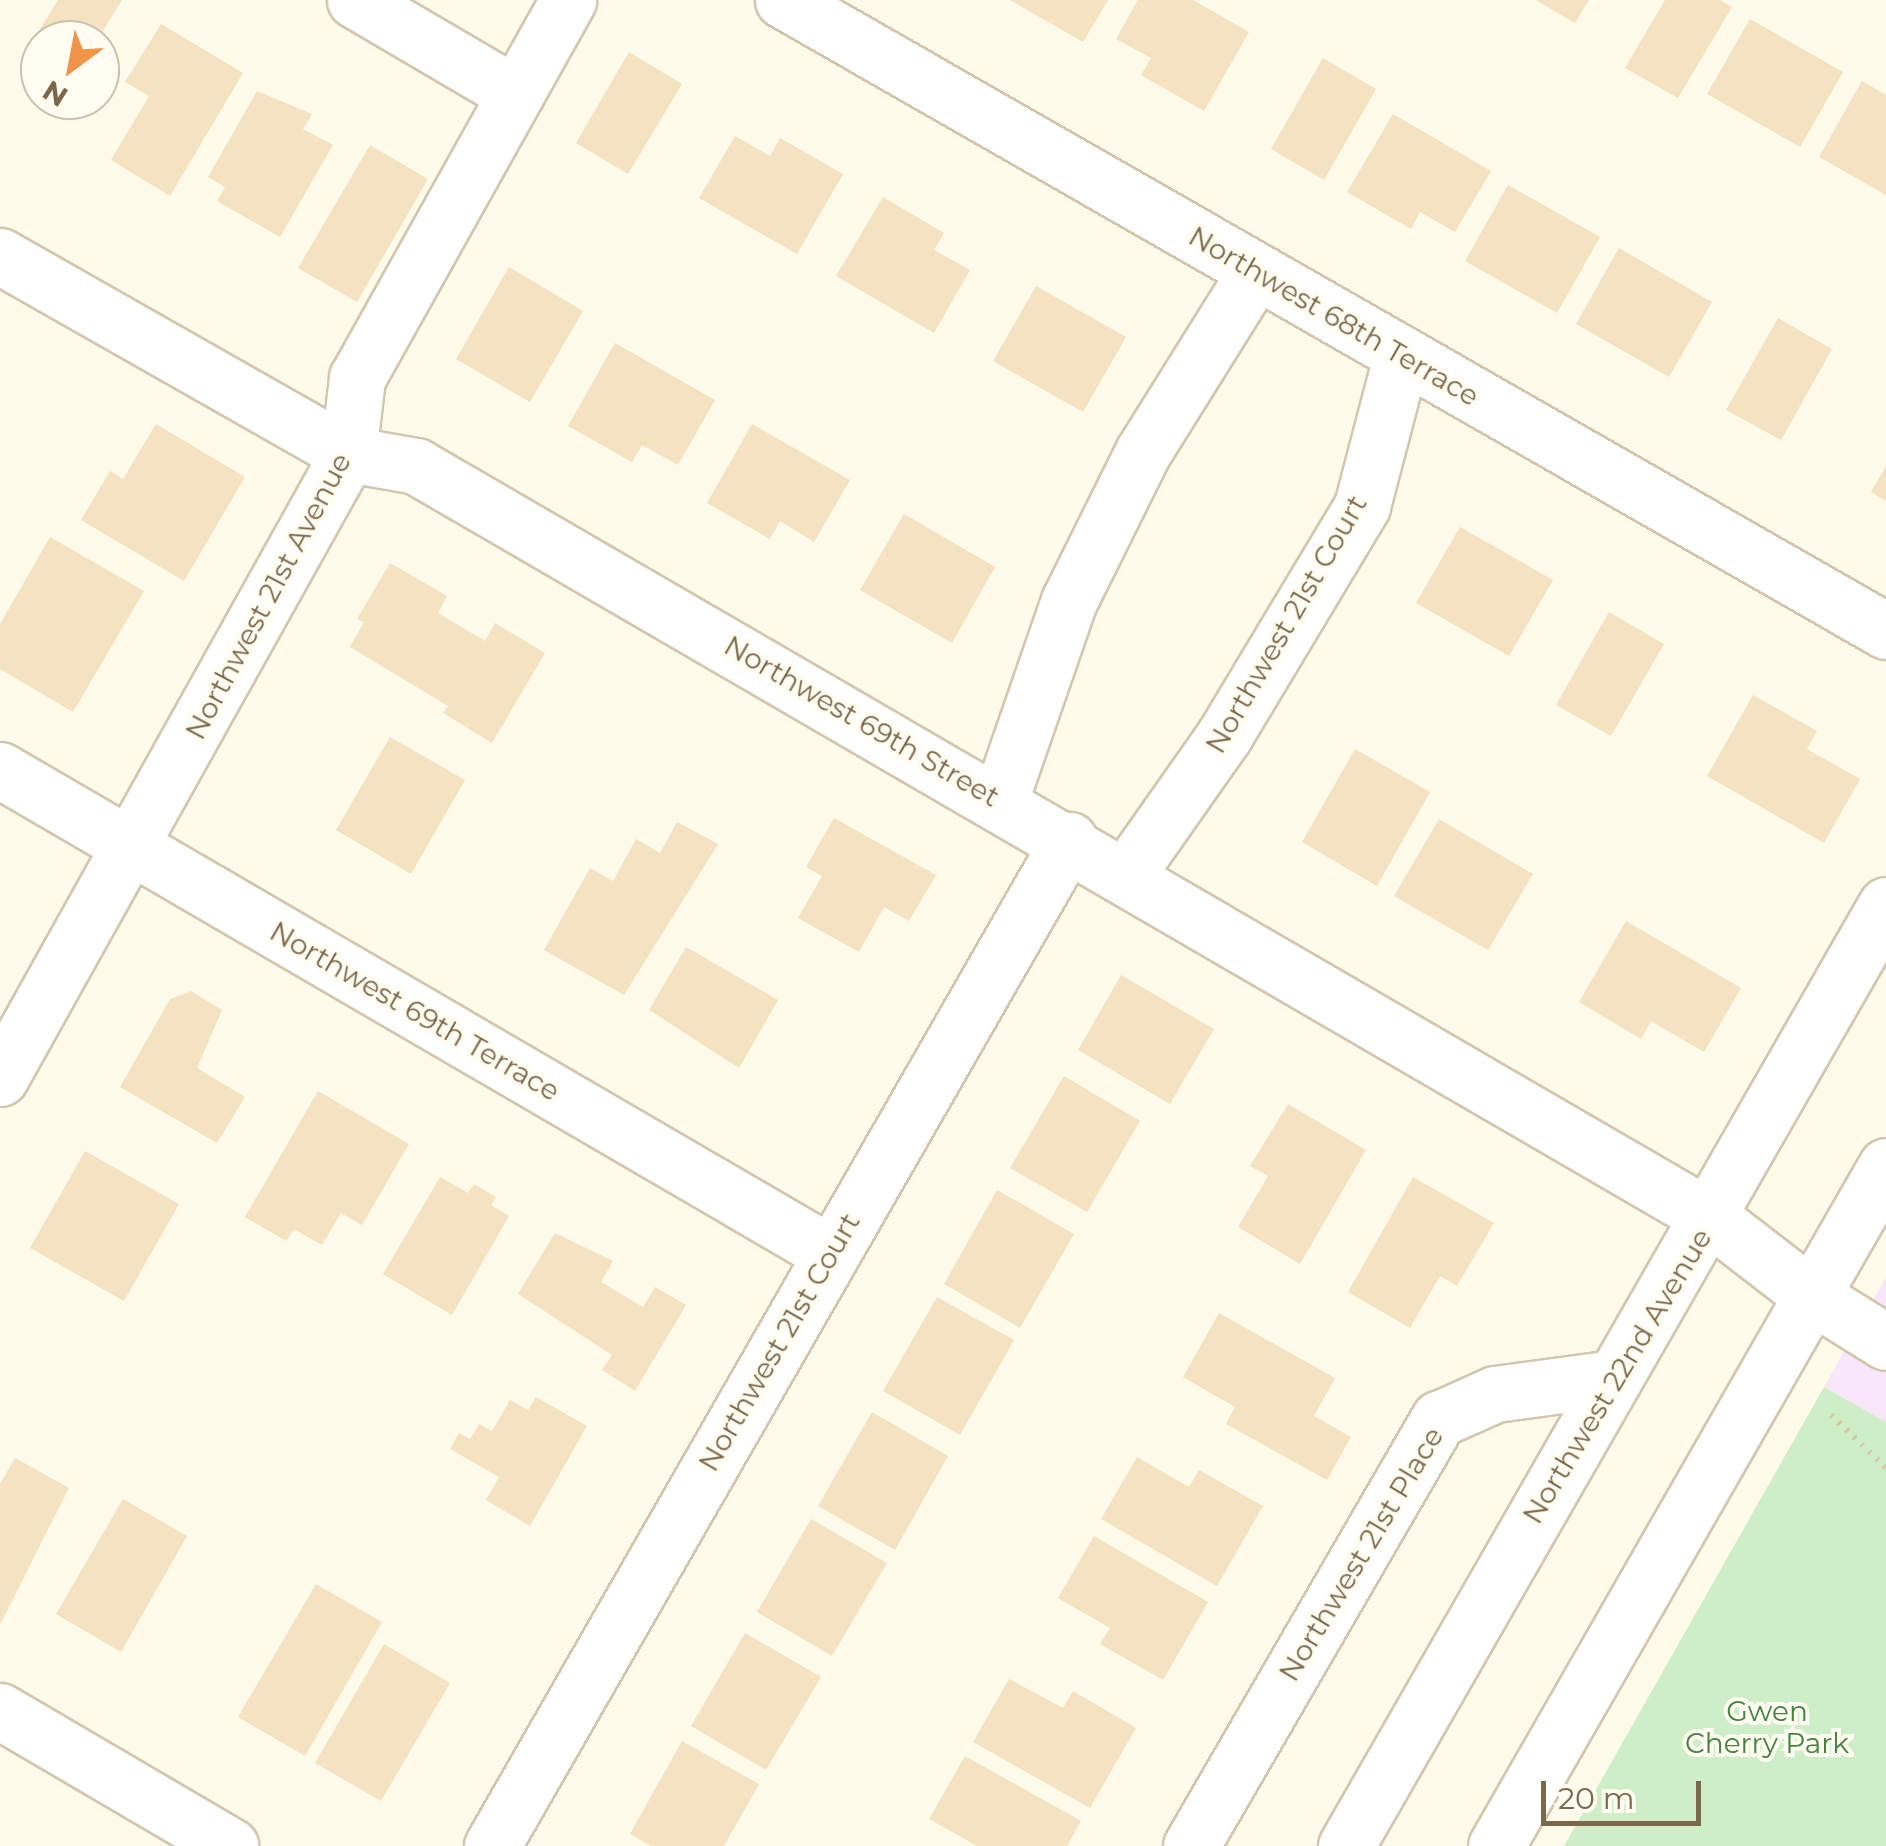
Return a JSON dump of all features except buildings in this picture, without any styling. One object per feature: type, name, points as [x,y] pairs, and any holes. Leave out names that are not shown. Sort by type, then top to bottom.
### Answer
[{"type":"street","points":[[355,0],[515,94]]},
{"type":"street","name":"Northwest 21st Avenue","points":[[0,1078],[133,846],[348,454],[357,378],[568,0]]},
{"type":"street","name":"Northwest 68th Terrace","points":[[783,0],[1886,632]]},
{"type":"street","name":"Northwest 69th Street","points":[[0,256],[348,454],[416,466],[1000,800],[1711,1218],[1812,1296],[1886,1342]]},
{"type":"street","points":[[1000,800],[1069,601],[1143,452],[1256,271]]},
{"type":"street","name":"Northwest 21st Court","points":[[1127,874],[1224,736],[1362,506],[1402,354]]},
{"type":"street","name":"Northwest 69th Terrace","points":[[0,770],[830,1252]]},
{"type":"street","name":"Northwest 21st Court","points":[[492,1846],[1069,840]]},
{"type":"street","name":"Northwest 22nd Avenue","points":[[1346,1846],[1614,1378],[1711,1218],[1886,905]]},
{"type":"street","points":[[1496,1846],[1886,1166]]},
{"type":"street","name":"Northwest 21st Place","points":[[1191,1846],[1439,1419],[1495,1394],[1614,1378]]},
{"type":"street","points":[[0,1711],[230,1846]]},
{"type":"path","points":[[1831,1416],[1886,1468]]},
{"type":"shaded area","points":[[1886,1277],[1886,1422],[1824,1387]]},
{"type":"green space","name":"Gwen Cherry Park","points":[[1824,1387],[1886,1422],[1886,1846],[1564,1846]]}]
